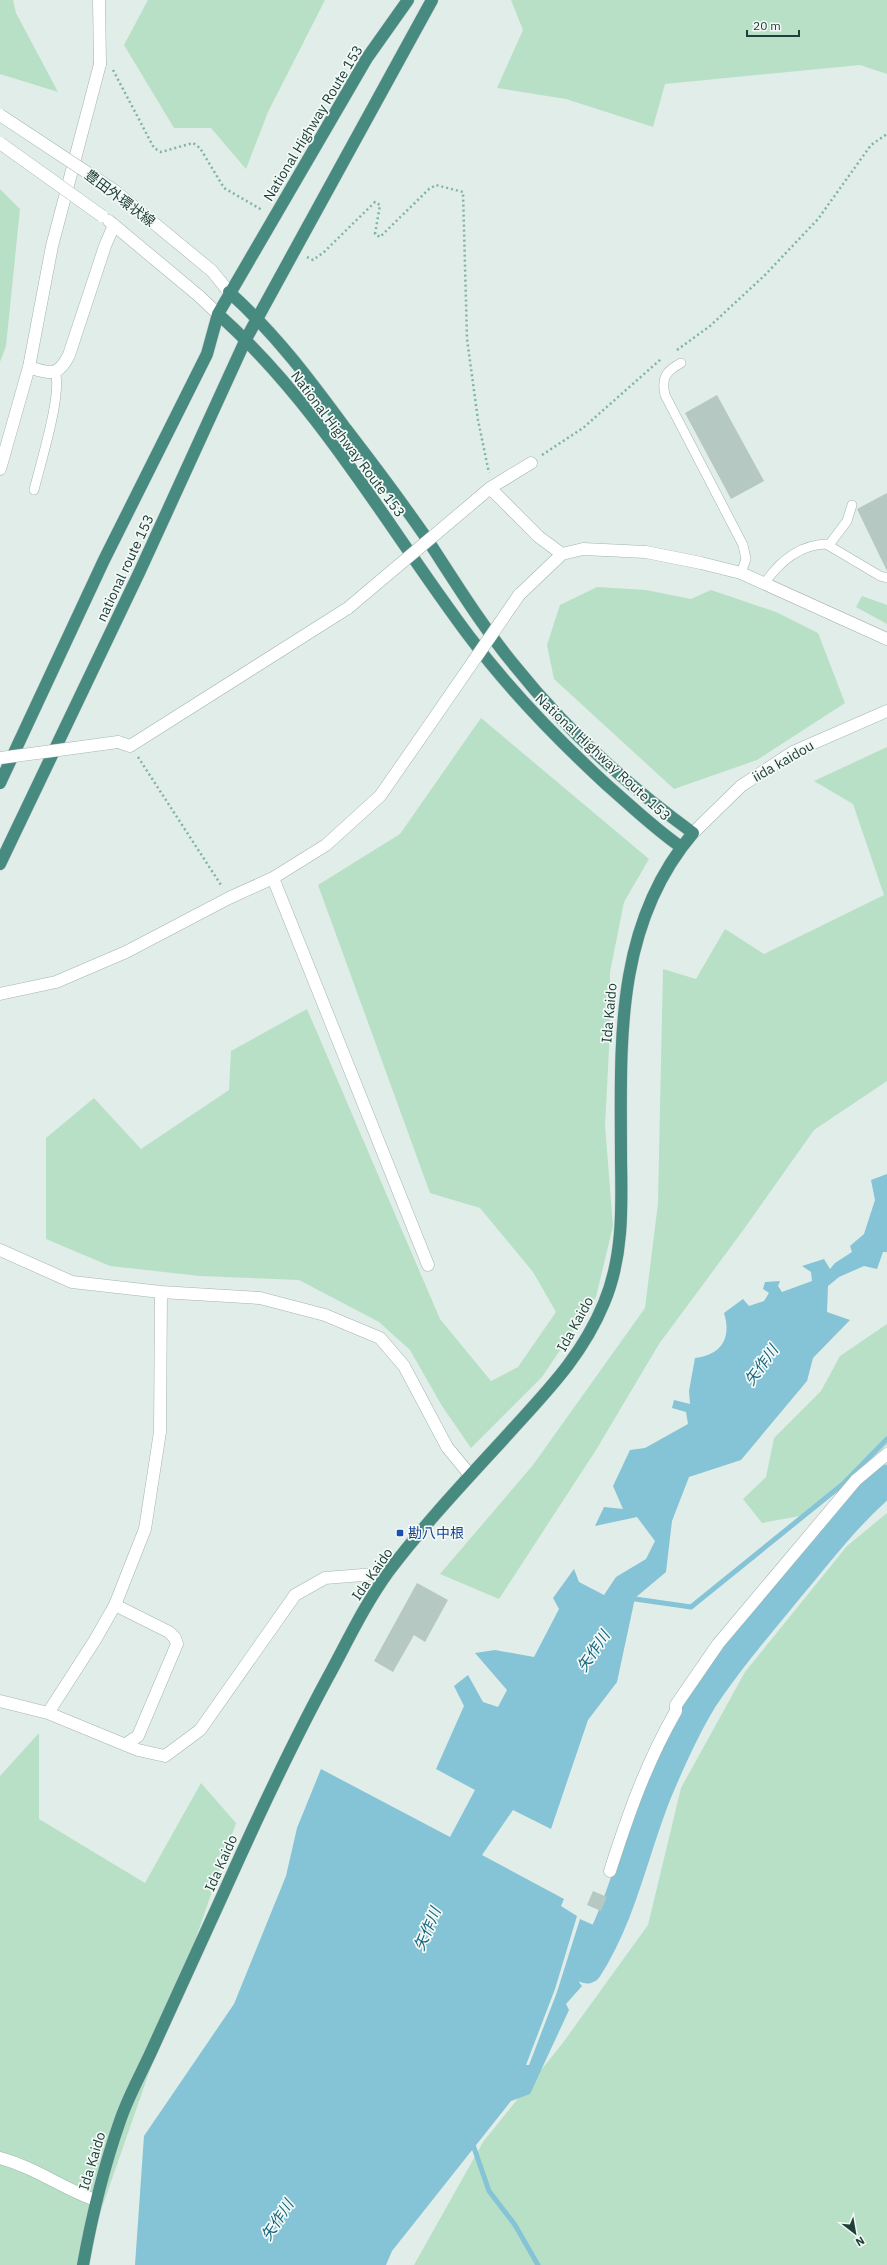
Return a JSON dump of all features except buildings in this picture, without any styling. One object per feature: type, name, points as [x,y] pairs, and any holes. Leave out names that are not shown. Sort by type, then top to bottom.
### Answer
[{"type":"highway","name":"National Highway Route 153","points":[[408,0],[368,58],[229,292],[218,314],[246,339],[305,407],[340,453],[469,636],[510,688],[535,716],[572,753],[681,847]]},
{"type":"highway","points":[[229,292],[258,318],[432,0]]},
{"type":"highway","name":"national route 153","points":[[0,783],[104,560],[207,354],[218,314]]},
{"type":"highway","name":"National Highway Route 153","points":[[258,318],[288,352],[353,438],[425,536],[456,586],[515,667],[568,727],[607,764],[646,799],[693,833]]},
{"type":"highway","name":"national route 153","points":[[0,864],[122,609],[246,339],[258,318]]},
{"type":"highway","name":"Ida Kaido","points":[[82,2265],[95,2200],[122,2116],[264,1801],[338,1658],[388,1573],[470,1476],[577,1356],[595,1324],[607,1295],[616,1264],[622,1211],[622,1013],[628,972],[639,929],[665,873],[681,847],[693,833]]},
{"type":"street","points":[[0,469],[29,367],[52,246],[100,64],[99,0]]},
{"type":"street","name":"豊田外環状線","points":[[0,115],[115,191],[212,271],[229,292]]},
{"type":"street","name":"豊田外環状線","points":[[0,143],[114,225],[218,314]]},
{"type":"street","points":[[29,367],[43,371],[55,372],[63,367],[69,355],[105,246],[114,225]]},
{"type":"street","points":[[0,758],[118,742],[130,746],[348,608],[490,488],[531,463]]},
{"type":"street","points":[[490,488],[539,537],[562,554]]},
{"type":"street","points":[[0,994],[56,982],[126,952],[229,898],[273,878],[326,845],[380,796],[519,595],[562,554],[584,549],[646,552],[741,573],[887,639]]},
{"type":"street","name":"iida kaidou","points":[[693,833],[741,786],[793,752],[887,711]]},
{"type":"street","points":[[273,878],[428,1265]]},
{"type":"street","points":[[0,1250],[72,1282],[161,1292],[260,1298],[325,1315],[380,1338],[404,1366],[447,1447],[470,1476]]},
{"type":"street","points":[[48,1713],[95,1640],[115,1605],[145,1528],[152,1494],[160,1432],[161,1292]]},
{"type":"street","points":[[610,1871],[633,1800],[656,1746],[676,1711],[676,1705],[718,1644],[856,1480],[887,1454]]},
{"type":"street","points":[[0,1701],[48,1713],[126,1744],[165,1756],[200,1730],[295,1595],[325,1578],[388,1573]]},
{"type":"street","points":[[115,1605],[169,1632],[176,1638],[177,1644],[138,1736],[126,1744]]},
{"type":"street","points":[[0,2158],[22,2164],[69,2190],[95,2200]]},
{"type":"lane","points":[[681,363],[665,375],[662,384],[664,395],[743,545],[746,559],[741,573]]},
{"type":"lane","points":[[34,490],[55,403],[58,380],[55,372]]},
{"type":"lane","points":[[829,545],[847,521],[852,505]]},
{"type":"lane","points":[[764,584],[774,570],[800,549],[815,544],[829,545],[880,576],[887,578]]},
{"type":"path","points":[[100,64],[116,71],[154,148],[161,152],[193,143],[200,148],[224,188],[262,210]]},
{"type":"path","points":[[671,353],[710,326],[765,275],[818,219],[871,145],[887,134]]},
{"type":"path","points":[[308,257],[313,260],[324,252],[375,202],[380,204],[375,234],[380,237],[429,189],[436,185],[463,192],[467,339],[490,488]]},
{"type":"path","points":[[531,463],[583,428],[614,402],[644,372],[666,356]]},
{"type":"path","points":[[130,746],[153,778],[229,898]]},
{"type":"green space","points":[[0,0],[13,0],[16,13],[58,92],[0,74]]},
{"type":"green space","points":[[148,0],[325,0],[268,112],[246,169],[211,128],[174,128],[124,45]]},
{"type":"green space","points":[[511,0],[887,0],[887,74],[860,65],[665,84],[653,127],[566,99],[497,88],[523,30]]},
{"type":"green space","points":[[0,189],[20,209],[6,346],[0,362]]},
{"type":"green space","points":[[597,587],[646,590],[691,599],[711,590],[776,612],[818,633],[845,703],[757,760],[674,789],[554,679],[547,645],[560,605]]},
{"type":"green space","points":[[862,596],[887,605],[887,624],[856,607]]},
{"type":"green space","points":[[481,718],[649,859],[624,902],[610,972],[610,1031],[605,1125],[613,1226],[596,1297],[542,1377],[471,1448],[442,1406],[410,1350],[379,1322],[299,1280],[200,1276],[110,1266],[46,1239],[46,1138],[94,1098],[141,1149],[229,1090],[231,1051],[307,1009],[440,1319],[491,1381],[518,1367],[556,1312],[533,1272],[480,1208],[430,1193],[318,885],[400,834]]},
{"type":"green space","points":[[887,747],[887,1081],[814,1130],[744,1229],[659,1344],[596,1450],[499,1599],[440,1574],[533,1465],[645,1308],[658,1203],[663,969],[696,979],[725,929],[764,954],[884,895],[853,804],[814,781]]},
{"type":"green space","points":[[887,1324],[887,1445],[805,1515],[762,1523],[743,1499],[766,1477],[774,1438],[821,1391],[840,1356]]},
{"type":"green space","points":[[887,1513],[887,2265],[414,2265],[483,2142],[562,2044],[648,1925],[681,1788],[745,1672],[847,1546]]},
{"type":"green space","points":[[39,1733],[39,1819],[145,1883],[201,1783],[236,1823],[82,2265],[0,2265],[0,1776]]},
{"type":"water","points":[[887,1174],[887,1252],[883,1252],[877,1269],[864,1266],[839,1277],[828,1286],[827,1312],[850,1320],[813,1358],[807,1381],[741,1460],[689,1477],[672,1521],[666,1572],[635,1598],[617,1682],[588,1720],[551,1829],[513,1810],[482,1855],[564,1899],[561,1906],[577,1916],[555,1989],[526,2065],[529,2065],[557,1992],[580,1919],[618,1936],[612,1950],[579,1982],[582,1986],[566,2004],[569,2010],[530,2094],[511,2101],[392,2251],[386,2265],[135,2265],[144,2136],[234,2004],[286,1876],[297,1828],[321,1769],[450,1837],[475,1790],[436,1769],[464,1706],[454,1686],[468,1675],[483,1702],[498,1707],[507,1690],[475,1653],[495,1650],[534,1657],[559,1609],[553,1598],[574,1569],[579,1582],[604,1595],[616,1577],[646,1559],[655,1541],[637,1517],[595,1526],[604,1507],[623,1509],[613,1486],[630,1450],[645,1448],[688,1424],[686,1412],[672,1408],[674,1400],[690,1404],[689,1391],[695,1358],[712,1353],[722,1344],[726,1330],[724,1313],[743,1299],[749,1306],[764,1301],[769,1293],[763,1289],[765,1282],[780,1281],[778,1286],[782,1292],[812,1281],[811,1272],[802,1266],[824,1259],[830,1269],[835,1263],[852,1252],[850,1246],[864,1234],[875,1200],[871,1180]]},
{"type":"waterway","points":[[630,1596],[635,1599],[691,1607],[843,1484],[887,1439]]},
{"type":"waterway","name":"矢作川","points":[[587,1968],[599,1947],[618,1903],[662,1779],[695,1710],[747,1638],[850,1515],[887,1480]]},
{"type":"waterway","points":[[472,2142],[489,2191],[515,2225],[538,2265]]},
{"type":"place","name":"勘八中根","points":[[400,1533]]}]
